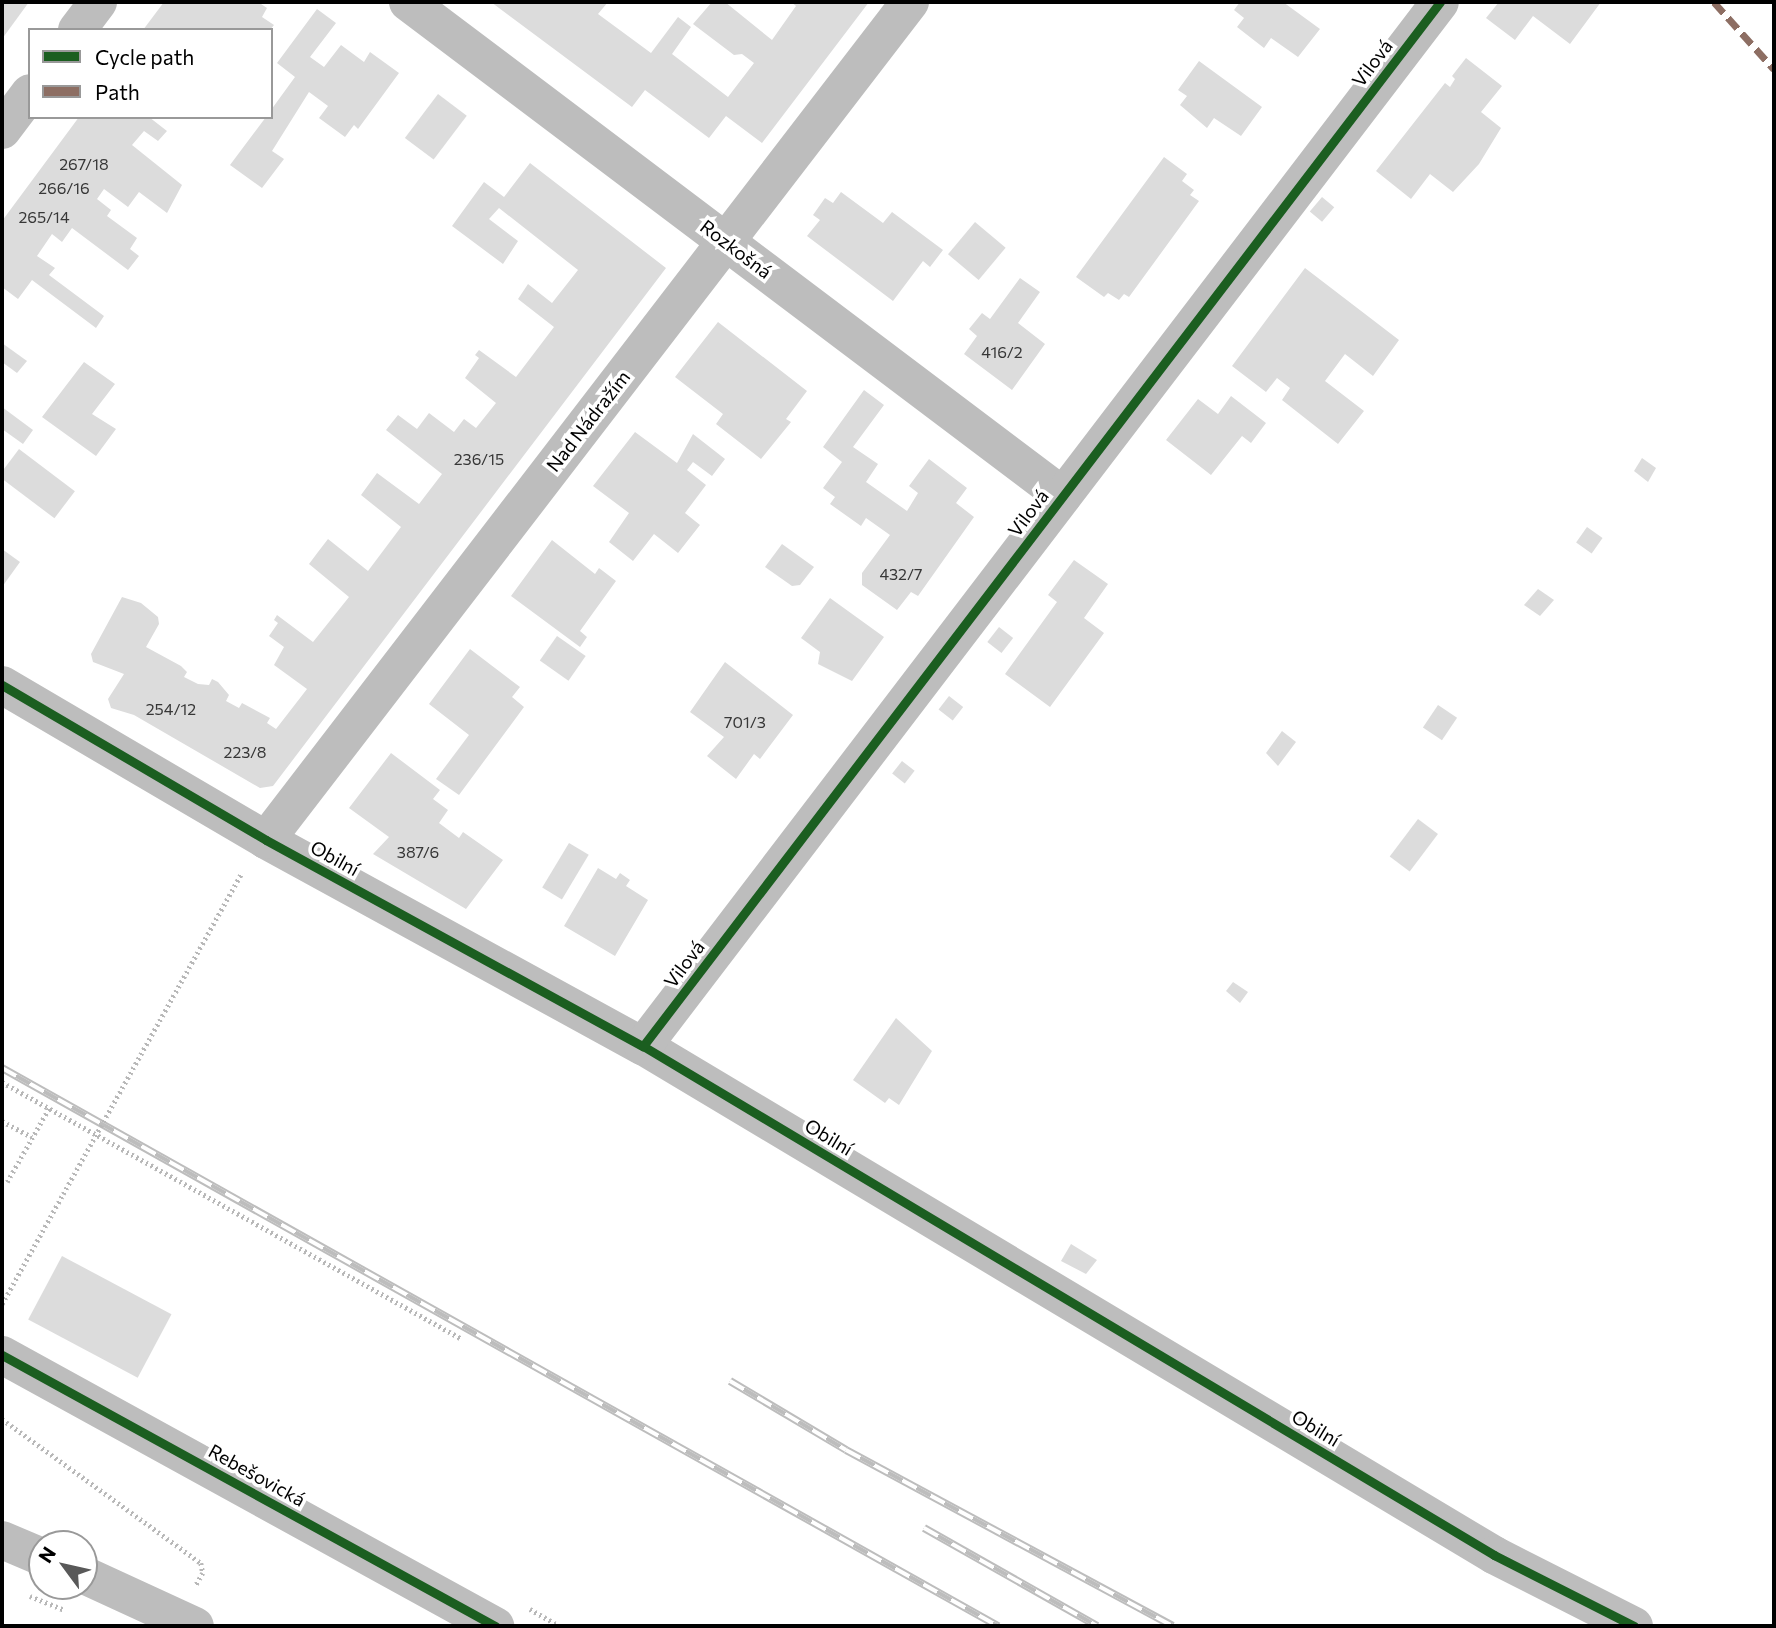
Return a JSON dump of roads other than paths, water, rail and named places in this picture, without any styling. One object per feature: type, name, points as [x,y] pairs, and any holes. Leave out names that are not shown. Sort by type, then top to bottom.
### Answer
[{"type":"street","points":[[78,28],[98,2]]},
{"type":"street","name":"Rozkošná","points":[[408,2],[1063,496]]},
{"type":"street","name":"Nad Nádražím","points":[[265,839],[910,2]]},
{"type":"street","name":"Vilová","points":[[643,1046],[1440,2]]},
{"type":"street","points":[[2,130],[28,96]]},
{"type":"street","name":"Obilní","points":[[2,685],[265,839],[643,1046],[1494,1555],[1634,1626]]},
{"type":"street","name":"Rebešovická","points":[[2,1355],[495,1626]]},
{"type":"street","points":[[2,1540],[28,1552]]},
{"type":"street","points":[[98,1581],[187,1621]]},
{"type":"railway","points":[[2,1068],[998,1626]]},
{"type":"railway","points":[[730,1381],[846,1450],[1173,1626]]},
{"type":"railway","points":[[924,1528],[1097,1626]]}]
